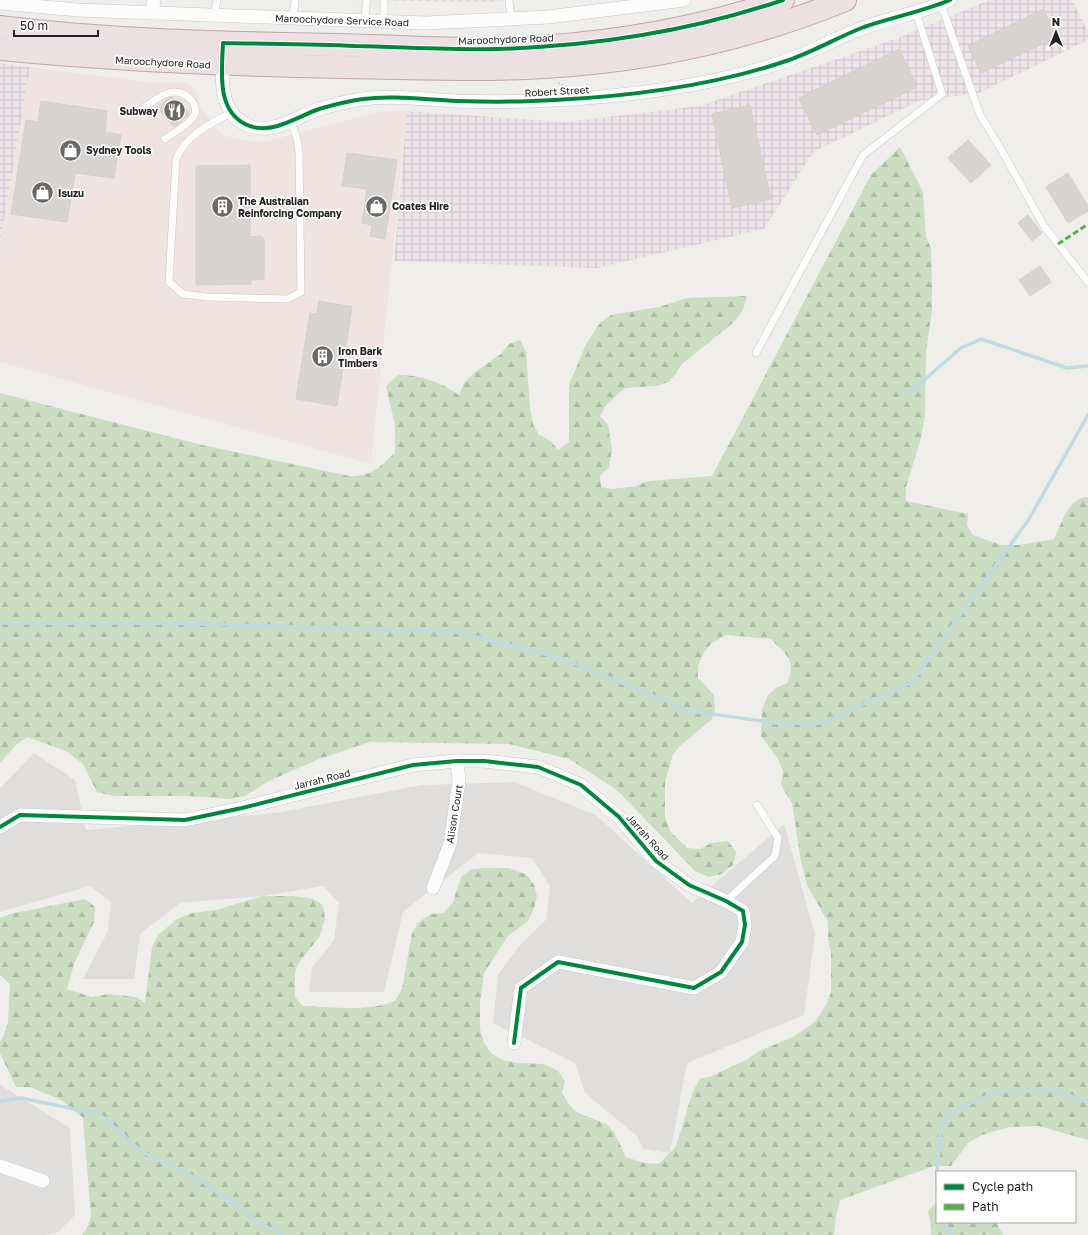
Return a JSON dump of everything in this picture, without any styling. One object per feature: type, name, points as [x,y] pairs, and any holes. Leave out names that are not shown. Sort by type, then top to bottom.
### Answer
[{"type":"highway","name":"Maroochydore Road","points":[[0,28],[94,37],[223,43],[497,49],[542,47],[609,40],[667,31],[719,19],[783,0]]},
{"type":"highway","name":"Maroochydore Road","points":[[0,49],[96,58],[222,64],[471,69],[538,68],[581,65],[684,50],[788,21],[845,0]]},
{"type":"street","name":"Maroochydore Service Road","points":[[0,3],[78,10],[153,6],[214,16],[426,23],[548,17],[684,0]]},
{"type":"street","name":"Robert Street","points":[[231,113],[245,124],[266,129],[273,128],[320,109],[363,99],[400,98],[526,101],[640,93],[678,87],[750,72],[788,60],[865,27],[945,2]]},
{"type":"street","points":[[223,43],[223,90],[231,113]]},
{"type":"street","name":"Jarrah Road","points":[[0,828],[20,816],[184,820],[249,806],[413,765],[457,761],[484,761],[538,767],[581,785],[619,817],[656,861],[689,885],[726,901],[743,911],[745,925],[742,942],[721,972],[694,988],[558,962],[521,988],[514,1043]]},
{"type":"street","name":"Alison Court","points":[[433,888],[450,844],[459,781],[457,761]]},
{"type":"street","points":[[0,1166],[43,1181]]},
{"type":"lane","points":[[214,16],[216,0]]},
{"type":"lane","points":[[293,18],[295,0]]},
{"type":"lane","points":[[364,21],[367,0]]},
{"type":"lane","points":[[384,0],[384,22]]},
{"type":"lane","points":[[508,0],[511,19]]},
{"type":"lane","points":[[945,2],[980,115],[1044,226],[1088,282]]},
{"type":"lane","points":[[756,353],[863,155],[942,94],[916,12]]},
{"type":"lane","points":[[142,109],[167,93],[176,92],[192,100],[196,110],[194,117],[165,139]]},
{"type":"lane","points":[[231,113],[217,120],[193,137],[179,152],[176,160],[169,282],[183,294],[207,297],[288,299],[300,292],[299,152],[297,139],[291,121]]},
{"type":"lane","points":[[726,901],[775,856],[778,838],[757,805]]},
{"type":"path","points":[[555,82],[571,88],[584,89],[585,98]]},
{"type":"shaded area","points":[[334,0],[505,0],[492,2]]},
{"type":"shaded area","points":[[990,0],[1072,0],[1088,32],[1088,40],[979,93],[919,101],[813,152],[764,229],[597,268],[394,261],[407,111],[565,122],[700,106],[898,38]]},
{"type":"shaded area","points":[[0,63],[30,67],[0,242]]},
{"type":"shaded area","points":[[30,67],[146,82],[183,82],[195,89],[200,106],[222,135],[239,140],[264,142],[379,112],[407,111],[371,464],[0,362],[0,242]]},
{"type":"shaded area","points":[[34,753],[75,780],[86,830],[276,813],[422,785],[514,782],[596,815],[692,903],[784,824],[815,934],[804,1015],[687,1063],[670,1153],[643,1149],[637,1136],[585,1093],[575,1063],[493,1023],[498,975],[520,945],[546,920],[550,886],[532,858],[478,853],[403,912],[384,992],[309,992],[312,968],[334,940],[339,903],[323,886],[263,896],[180,903],[140,934],[134,979],[83,979],[108,931],[111,902],[90,886],[0,912],[0,788]]},
{"type":"shaded area","points":[[0,1085],[70,1128],[75,1215],[58,1232],[46,1235],[0,1235]]},
{"type":"green space","points":[[900,147],[923,192],[926,237],[931,248],[932,284],[932,310],[926,352],[925,416],[921,438],[906,487],[906,501],[968,514],[967,525],[973,535],[1001,545],[1020,545],[1054,539],[1066,512],[1075,501],[1088,497],[1088,1140],[1039,1126],[1009,1127],[982,1135],[968,1143],[951,1166],[934,1166],[840,1200],[836,1216],[834,1235],[82,1235],[86,1230],[91,1217],[83,1118],[63,1101],[30,1087],[16,1087],[0,1053],[0,1042],[8,1023],[10,984],[0,975],[0,918],[10,914],[85,899],[95,907],[94,922],[74,964],[67,989],[92,997],[108,994],[136,997],[145,1003],[152,947],[158,935],[177,919],[192,913],[216,910],[263,896],[294,896],[313,899],[323,905],[325,919],[320,936],[300,961],[295,972],[295,997],[303,1006],[361,1008],[373,1007],[395,1001],[402,989],[412,933],[419,922],[431,914],[444,913],[453,902],[461,877],[472,869],[486,868],[508,868],[526,874],[534,885],[537,896],[534,908],[528,921],[508,936],[484,973],[480,1003],[480,1029],[484,1043],[492,1054],[503,1060],[517,1063],[544,1064],[558,1071],[565,1081],[562,1093],[576,1112],[606,1124],[614,1132],[626,1157],[644,1163],[659,1164],[676,1146],[693,1091],[700,1079],[712,1076],[748,1059],[759,1051],[793,1037],[815,1022],[826,1005],[831,992],[831,952],[828,939],[828,922],[807,885],[801,862],[792,803],[781,785],[783,771],[778,759],[761,736],[762,709],[768,695],[776,688],[787,683],[791,669],[788,658],[771,639],[726,635],[712,643],[704,652],[698,666],[698,678],[714,695],[715,708],[712,719],[681,745],[673,754],[665,782],[665,817],[670,831],[687,848],[700,849],[711,843],[728,841],[736,852],[733,865],[722,874],[709,877],[695,871],[617,790],[569,759],[509,744],[370,742],[319,759],[269,781],[245,796],[231,799],[188,796],[114,796],[97,792],[83,764],[66,751],[27,737],[16,745],[0,763],[0,393],[202,445],[350,476],[358,476],[375,470],[395,453],[395,425],[386,386],[398,375],[415,376],[430,380],[445,386],[459,395],[464,383],[475,372],[501,354],[509,344],[520,340],[526,352],[530,408],[533,424],[539,435],[551,441],[558,450],[569,442],[569,385],[586,344],[600,323],[611,315],[659,307],[687,298],[747,296],[743,310],[733,323],[683,363],[669,382],[656,386],[625,388],[606,405],[600,416],[608,425],[612,450],[609,467],[600,476],[601,487],[612,489],[636,486],[648,481],[712,476],[871,175]]},
{"type":"green space","points":[[936,1203],[936,1223],[997,1223],[1003,1235],[931,1235],[931,1225],[928,1211]]},
{"type":"building","points":[[1043,9],[1057,37],[981,73],[968,46]]},
{"type":"building","points":[[899,49],[917,87],[817,135],[799,98]]},
{"type":"building","name":"Subway","points":[[172,97],[176,102],[180,99],[189,114],[174,127],[157,107]]},
{"type":"building","name":"Sydney Tools","points":[[41,101],[107,111],[105,132],[121,135],[114,178],[75,173],[67,222],[11,214],[26,120],[38,122]]},
{"type":"building","points":[[750,105],[771,199],[732,208],[712,114]]},
{"type":"building","points":[[968,140],[991,165],[971,183],[948,158]]},
{"type":"building","name":"Coates Hire","points":[[347,153],[397,160],[385,239],[370,236],[372,225],[362,223],[367,189],[342,186]]},
{"type":"building","name":"The Australian Reinforcing Company","points":[[250,165],[250,237],[261,236],[264,239],[264,279],[250,280],[251,284],[196,285],[196,166]]},
{"type":"building","points":[[1068,173],[1088,206],[1088,211],[1068,223],[1046,187]]},
{"type":"building","points":[[1028,215],[1042,233],[1032,241],[1018,223]]},
{"type":"building","points":[[1040,266],[1051,282],[1030,296],[1019,280]]},
{"type":"building","name":"Iron Bark Timbers","points":[[319,301],[352,307],[337,406],[296,399],[310,313],[317,314]]},
{"type":"waterway","points":[[908,394],[961,348],[981,339],[1067,368],[1088,366]]},
{"type":"waterway","points":[[0,623],[163,623],[452,631],[561,658],[690,711],[776,723],[823,723],[912,682],[1029,519],[1088,415]]},
{"type":"waterway","points":[[937,1171],[941,1126],[951,1112],[998,1091],[1058,1090],[1082,1101],[1088,1102]]},
{"type":"waterway","points":[[0,1101],[21,1098],[99,1114],[142,1152],[202,1181],[260,1223],[281,1235]]},
{"type":"waterway","points":[[946,1223],[946,1227],[950,1235]]},
{"type":"marked path","points":[[1058,244],[1088,224]]},
{"type":"cycle path","points":[[783,0],[714,20],[643,35],[534,47],[463,49],[223,43],[223,88],[229,109],[236,117],[245,124],[264,128],[273,127],[292,121],[319,109],[363,99],[398,98],[469,101],[543,101],[614,96],[703,83],[761,69],[799,56],[864,27],[929,8],[950,0]]},
{"type":"cycle path","points":[[0,827],[20,815],[185,820],[242,808],[413,765],[457,761],[484,761],[538,767],[581,785],[619,817],[656,861],[689,885],[726,901],[743,911],[745,925],[742,942],[721,972],[694,988],[558,962],[521,988],[514,1043]]},
{"type":"place","name":"Subway","points":[[174,111]]},
{"type":"place","name":"Sydney Tools","points":[[70,150]]},
{"type":"place","name":"Isuzu","points":[[43,193]]},
{"type":"place","name":"Coates Hire","points":[[377,206]]},
{"type":"place","name":"The Australian Reinforcing Company","points":[[223,207]]},
{"type":"place","name":"Iron Bark Timbers","points":[[323,357]]}]
